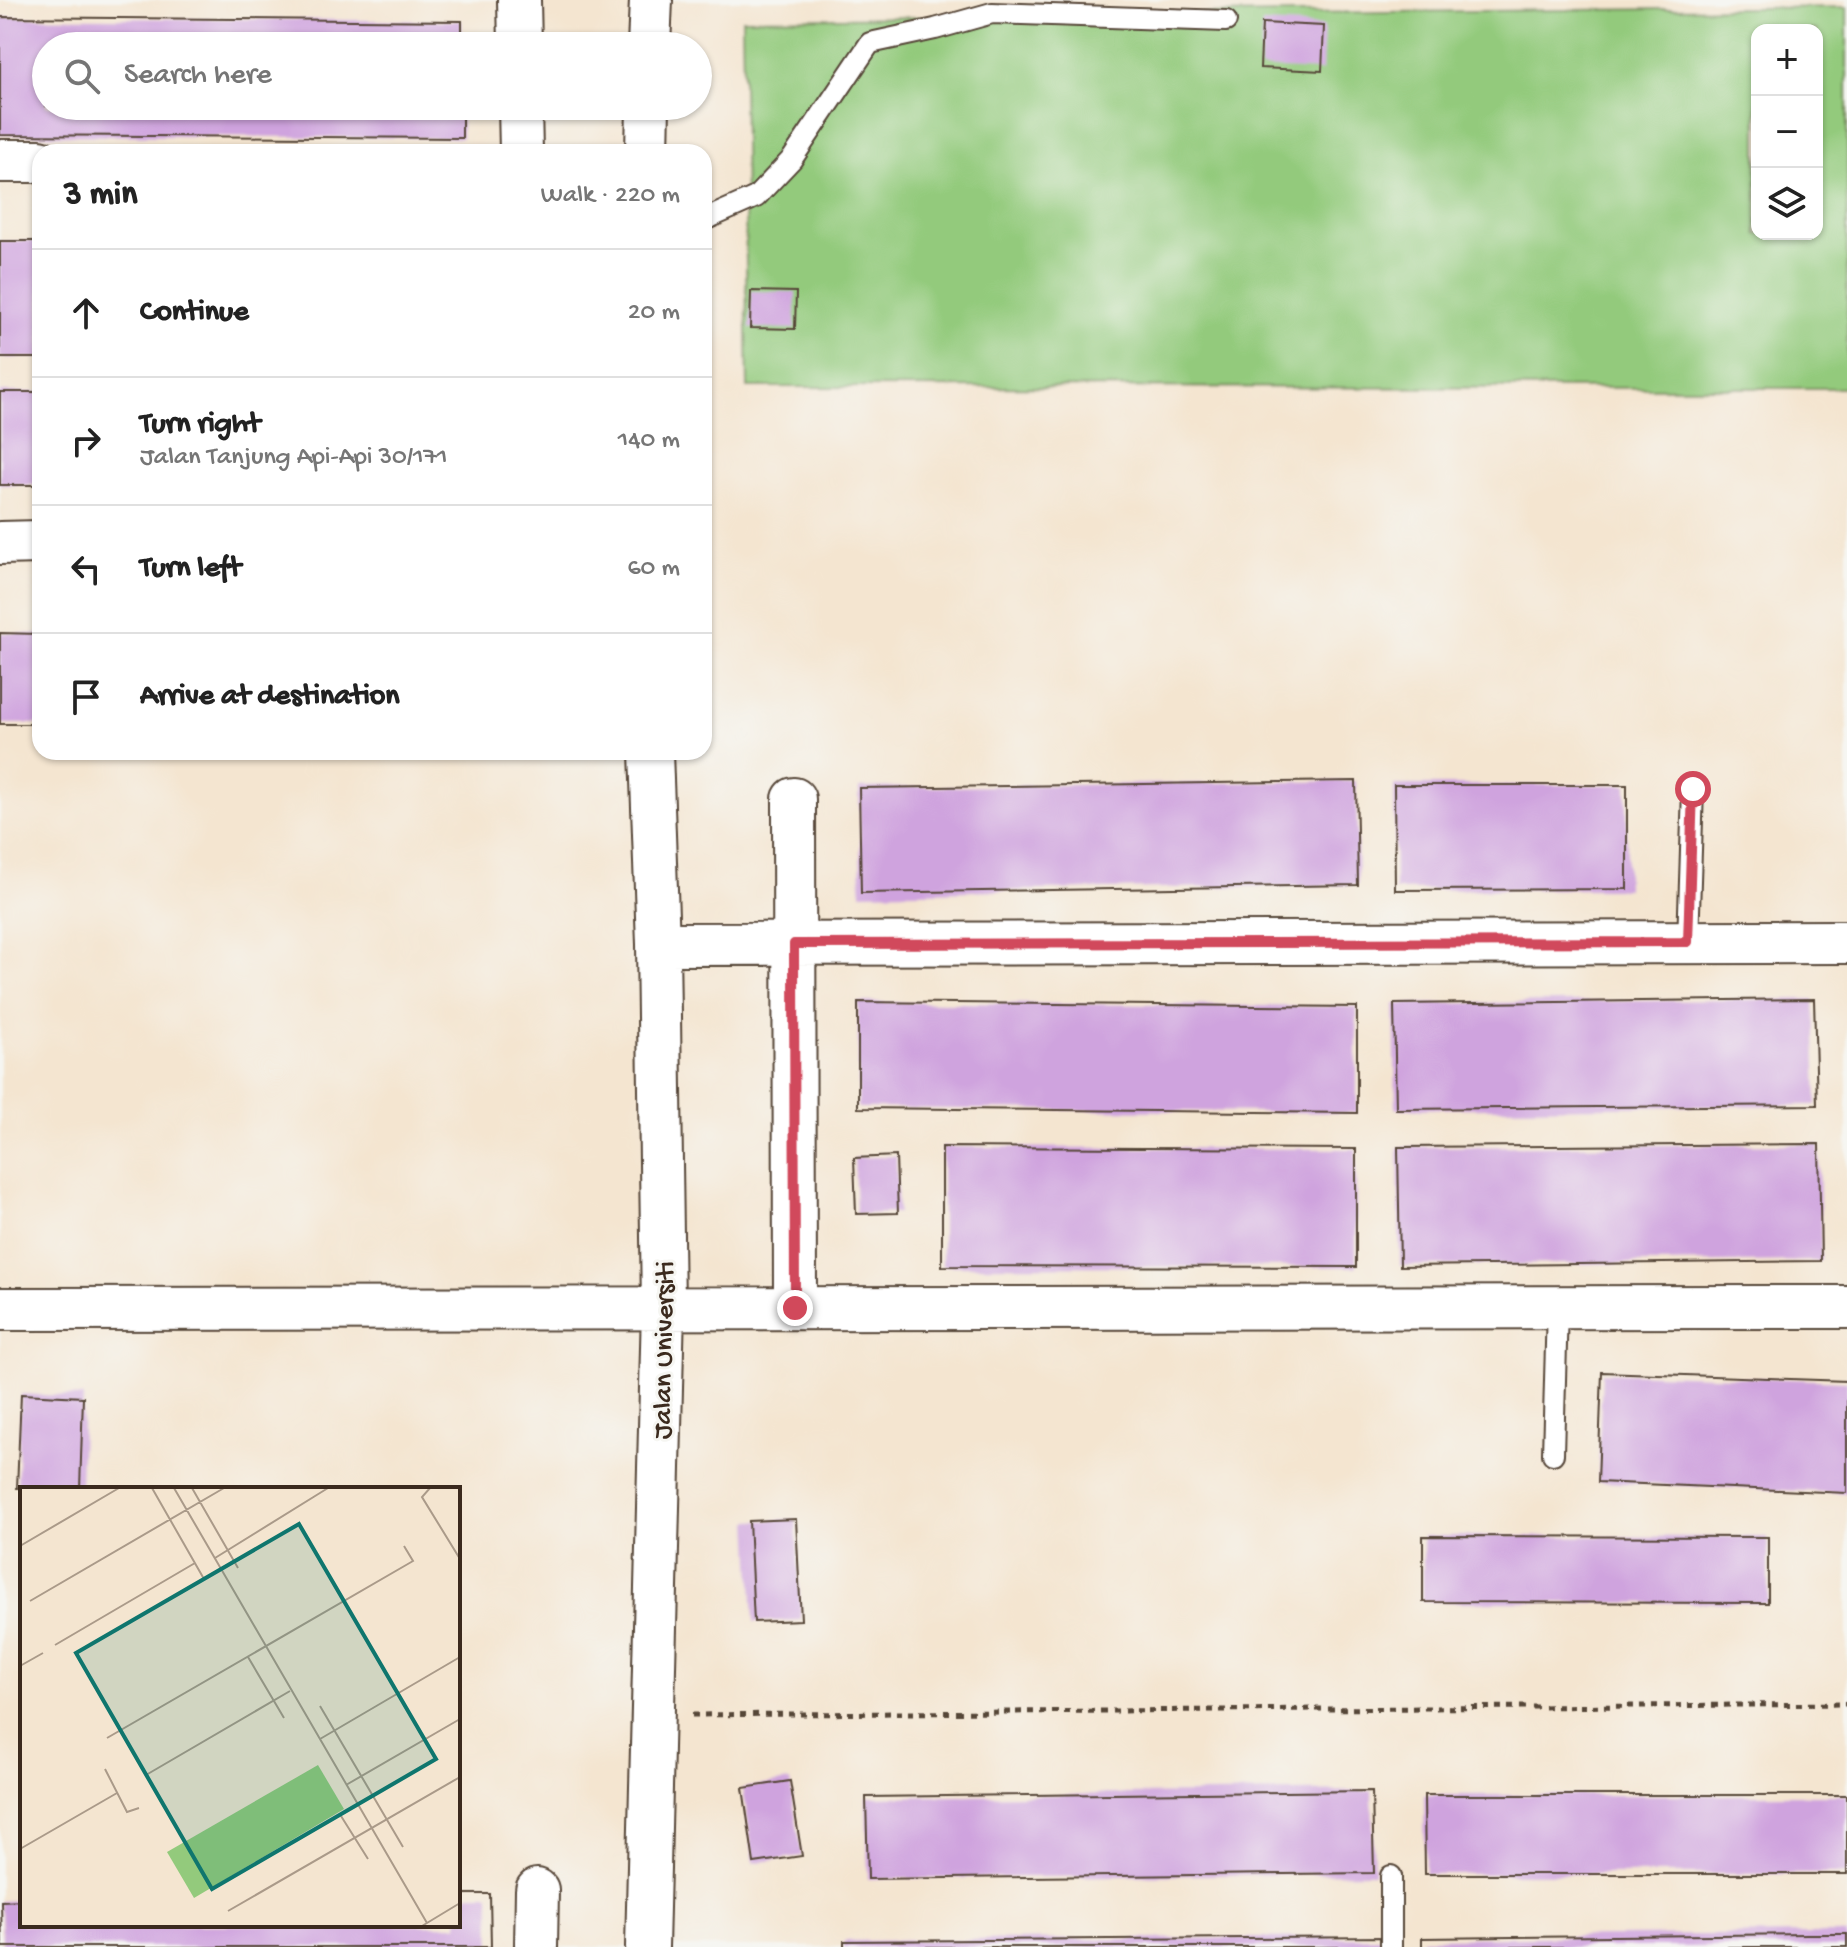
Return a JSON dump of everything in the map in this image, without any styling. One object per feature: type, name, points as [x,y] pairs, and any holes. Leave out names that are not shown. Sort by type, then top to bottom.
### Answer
[{"type":"street","points":[[519,0],[520,32]]},
{"type":"street","points":[[650,32],[651,0]]},
{"type":"street","points":[[520,120],[521,144]]},
{"type":"street","points":[[647,144],[648,120]]},
{"type":"street","points":[[0,161],[32,161]]},
{"type":"street","points":[[0,543],[32,542]]},
{"type":"street","name":"Jalan Universiti","points":[[647,1947],[663,1308],[658,944],[651,760]]},
{"type":"street","points":[[794,799],[795,1308]]},
{"type":"street","points":[[658,944],[1847,942]]},
{"type":"street","points":[[0,1309],[1847,1307]]},
{"type":"street","points":[[536,1947],[537,1890]]},
{"type":"lane","points":[[712,216],[756,197],[792,159],[870,43],[992,13],[1226,21]]},
{"type":"lane","points":[[1688,942],[1693,789]]},
{"type":"lane","points":[[1553,1454],[1557,1307]]},
{"type":"lane","points":[[1391,1876],[1391,1947]]},
{"type":"path","points":[[653,1715],[1847,1704]]},
{"type":"green space","points":[[1847,7],[1847,388],[748,387],[742,19]]},
{"type":"building","points":[[0,17],[462,21],[462,32],[32,32],[32,120],[462,120],[462,138],[0,135]]},
{"type":"building","points":[[1262,23],[1324,26],[1322,71],[1260,68]]},
{"type":"building","points":[[0,241],[32,241],[32,358],[0,358]]},
{"type":"building","points":[[751,291],[796,292],[795,329],[750,328]]},
{"type":"building","points":[[0,392],[32,392],[32,485],[0,485]]},
{"type":"building","points":[[0,633],[32,634],[32,724],[0,724]]},
{"type":"building","points":[[1356,781],[1358,885],[861,893],[859,788]]},
{"type":"building","points":[[1394,785],[1627,785],[1627,889],[1395,890]]},
{"type":"building","points":[[1814,999],[1817,1105],[1396,1109],[1394,1004]]},
{"type":"building","points":[[858,1002],[1357,1007],[1357,1113],[858,1108]]},
{"type":"building","points":[[1819,1144],[1821,1261],[1400,1266],[1398,1147]]},
{"type":"building","points":[[942,1147],[1356,1149],[1356,1267],[942,1266]]},
{"type":"building","points":[[896,1156],[898,1213],[856,1214],[854,1158]]},
{"type":"building","points":[[1602,1372],[1847,1381],[1847,1493],[1598,1482]]},
{"type":"building","points":[[21,1394],[83,1397],[80,1487],[17,1488]]},
{"type":"building","points":[[796,1519],[801,1620],[754,1622],[749,1521]]},
{"type":"building","points":[[1423,1536],[1768,1537],[1768,1603],[1423,1602]]},
{"type":"building","points":[[790,1781],[802,1856],[754,1863],[743,1788]]},
{"type":"building","points":[[1372,1791],[1374,1873],[868,1879],[866,1797]]},
{"type":"building","points":[[1424,1795],[1847,1795],[1847,1874],[1425,1874]]},
{"type":"building","points":[[460,1894],[490,1894],[491,1947],[2,1947],[1,1901],[20,1900],[20,1927],[460,1927]]},
{"type":"building","points":[[1847,1934],[1847,1947],[1422,1947],[1422,1938]]},
{"type":"building","points":[[1386,1937],[1386,1947],[844,1947],[844,1941]]},
{"type":"route","points":[[795,1308],[794,944],[1688,942],[1693,789]]}]
